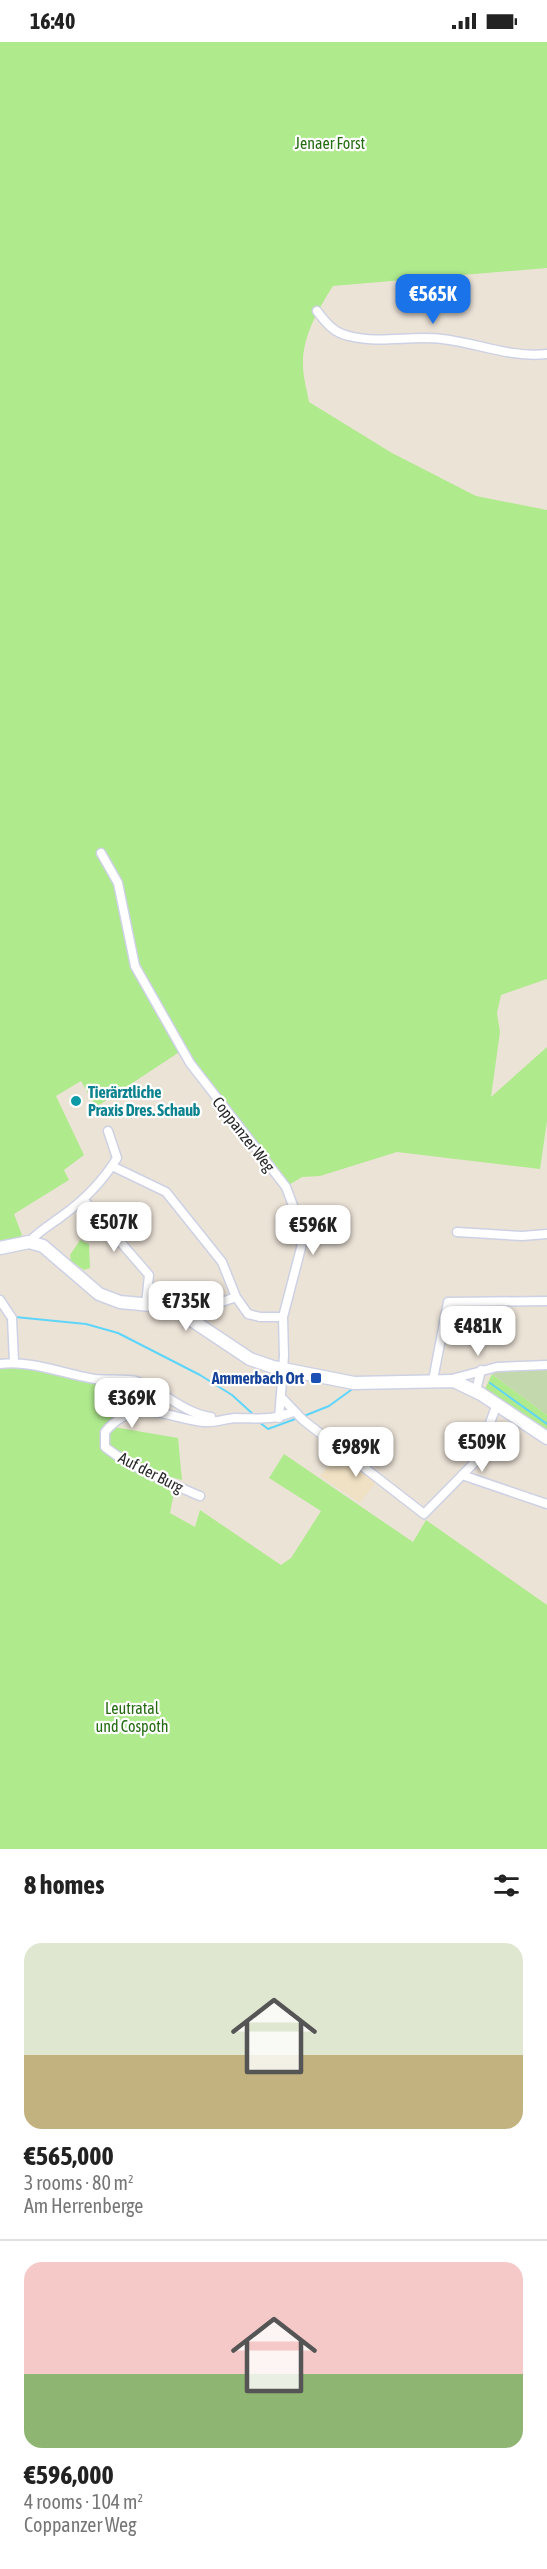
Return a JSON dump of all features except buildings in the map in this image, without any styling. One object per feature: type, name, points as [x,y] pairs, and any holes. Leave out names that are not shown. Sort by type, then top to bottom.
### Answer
[{"type":"main road","points":[[0,1248],[29,1242],[43,1246],[99,1293],[120,1302],[172,1307],[250,1359],[273,1367],[354,1383],[391,1384],[448,1380],[476,1391],[547,1438]]},
{"type":"street","points":[[317,311],[331,328],[347,336],[393,340],[441,339],[521,355],[547,354]]},
{"type":"street","name":"Coppanzer Weg","points":[[101,853],[118,883],[135,966],[190,1063],[290,1194],[301,1227],[302,1244],[283,1317],[282,1398]]},
{"type":"street","points":[[29,1242],[37,1233],[83,1199],[112,1166],[117,1158],[108,1131]]},
{"type":"street","points":[[112,1166],[166,1192],[222,1262],[236,1297],[248,1314],[283,1317]]},
{"type":"street","points":[[83,1199],[149,1275],[146,1305]]},
{"type":"street","points":[[458,1232],[522,1236],[547,1234]]},
{"type":"street","points":[[196,1321],[219,1303],[236,1297]]},
{"type":"street","points":[[0,1300],[12,1318],[14,1362]]},
{"type":"street","points":[[433,1380],[448,1302],[547,1301]]},
{"type":"street","points":[[0,1364],[14,1362],[117,1382],[135,1381],[183,1408],[203,1416],[227,1419]]},
{"type":"street","points":[[448,1380],[497,1367],[547,1365]]},
{"type":"street","points":[[476,1391],[481,1370]]},
{"type":"street","points":[[282,1398],[298,1416],[424,1514],[476,1461],[496,1404]]},
{"type":"street","points":[[282,1398],[279,1418],[298,1416]]},
{"type":"street","name":"Auf der Burg","points":[[200,1496],[133,1466],[113,1453],[105,1447],[105,1432],[118,1421],[144,1411],[167,1412],[204,1422],[279,1418]]},
{"type":"street","points":[[462,1475],[547,1504]]},
{"type":"shaded area","points":[[340,1451],[376,1482],[360,1503],[320,1476]]},
{"type":"green space","name":"Jenaer Forst","points":[[0,42],[547,42],[547,268],[333,286],[317,313],[303,354],[304,379],[309,402],[392,453],[476,496],[547,510],[547,979],[501,995],[497,1013],[500,1032],[491,1097],[547,1047],[547,1121],[540,1169],[397,1152],[320,1176],[302,1177],[287,1186],[184,1049],[96,1107],[81,1081],[56,1096],[84,1155],[64,1170],[69,1180],[14,1214],[22,1235],[0,1244]]},
{"type":"green space","points":[[80,1240],[89,1244],[90,1268],[84,1270],[71,1261],[70,1255]]},
{"type":"green space","name":"Leutratal und Cospoth","points":[[0,1364],[135,1382],[154,1396],[154,1409],[108,1426],[178,1438],[182,1480],[119,1463],[175,1487],[170,1513],[195,1527],[200,1510],[281,1565],[291,1558],[321,1511],[269,1478],[284,1454],[413,1542],[426,1520],[547,1605],[547,1849],[0,1849]]},
{"type":"green space","points":[[547,1368],[547,1415],[492,1374],[497,1370]]},
{"type":"green space","points":[[492,1374],[547,1415],[547,1432],[485,1389]]},
{"type":"waterway","points":[[15,1317],[86,1324],[118,1333],[200,1375],[232,1395],[254,1415]]},
{"type":"waterway","points":[[490,1383],[547,1424]]},
{"type":"waterway","points":[[304,1416],[329,1406],[351,1390]]},
{"type":"waterway","points":[[259,1422],[268,1429],[298,1418]]},
{"type":"place","name":"Tierärztliche Praxis Dres. Schaub","points":[[76,1101]]},
{"type":"place","name":"Ammerbach Ort","points":[[316,1378]]}]
